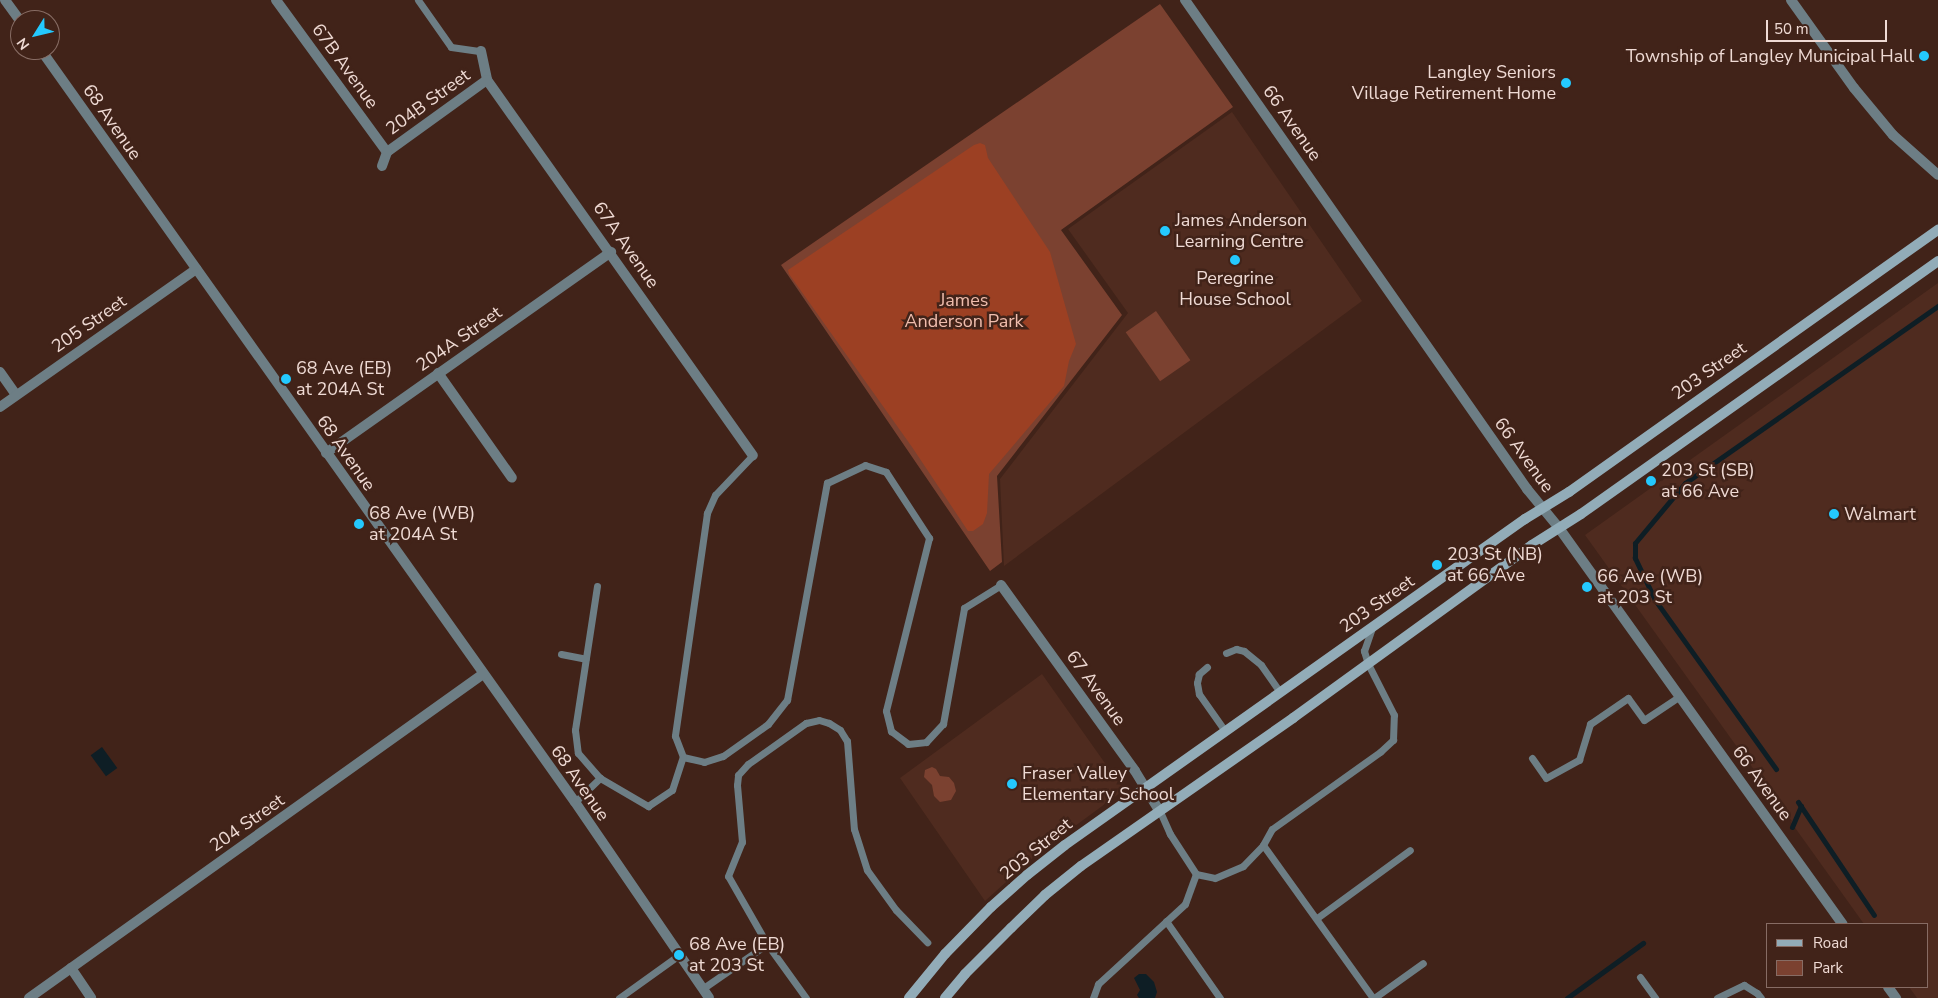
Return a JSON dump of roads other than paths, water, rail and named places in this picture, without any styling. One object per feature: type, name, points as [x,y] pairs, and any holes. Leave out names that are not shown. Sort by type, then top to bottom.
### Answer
[{"type":"main road","name":"203 Street","points":[[909,998],[945,954],[1027,875],[1146,787],[1280,692],[1938,230]]},
{"type":"main road","points":[[945,998],[966,974],[1045,895],[1081,866],[1160,812],[1938,260]]},
{"type":"street","name":"67B Avenue","points":[[276,0],[387,152]]},
{"type":"street","name":"66 Avenue","points":[[1185,0],[1526,489],[1559,528],[1842,923]]},
{"type":"street","points":[[1791,0],[1854,88],[1893,135],[1938,175]]},
{"type":"street","name":"67A Avenue","points":[[481,51],[487,80],[752,455]]},
{"type":"street","name":"68 Avenue","points":[[47,60],[575,802],[709,998]]},
{"type":"street","name":"204B Street","points":[[387,152],[487,80]]},
{"type":"street","points":[[382,166],[387,152]]},
{"type":"street","name":"204A Street","points":[[326,453],[610,252]]},
{"type":"street","name":"205 Street","points":[[0,407],[196,269]]},
{"type":"street","points":[[0,372],[16,395]]},
{"type":"street","points":[[438,373],[512,478]]},
{"type":"street","name":"67 Avenue","points":[[1001,585],[1146,787],[1160,812]]},
{"type":"street","name":"204 Street","points":[[29,998],[484,674]]},
{"type":"street","points":[[71,968],[91,998]]},
{"type":"lane","points":[[418,0],[451,47],[481,51]]},
{"type":"lane","points":[[597,586],[574,730],[578,753],[600,778],[648,806],[672,790],[683,757],[675,736],[707,513],[715,495],[752,455]]},
{"type":"lane","points":[[683,757],[704,762],[723,756],[768,724],[787,700],[827,483],[865,465],[886,472],[929,538],[886,711],[890,731],[908,744],[926,742],[943,724],[964,608],[1001,585]]},
{"type":"lane","points":[[1160,812],[1170,834],[1196,874],[1215,878],[1243,866],[1263,844],[1272,829],[1380,752],[1393,740],[1394,715],[1368,664],[1364,651],[1372,627]]},
{"type":"lane","points":[[1226,653],[1236,648],[1244,651],[1261,665],[1280,692]]},
{"type":"lane","points":[[561,654],[586,659]]},
{"type":"lane","points":[[1207,667],[1199,674],[1197,684],[1199,694],[1225,731]]},
{"type":"lane","points":[[1532,758],[1546,778],[1579,760],[1590,724],[1628,698],[1644,720],[1680,696]]},
{"type":"lane","points":[[806,998],[767,944],[728,876],[742,842],[737,785],[738,775],[748,764],[806,723],[819,720],[830,723],[840,730],[847,741],[854,829],[868,870],[896,910],[927,942]]},
{"type":"lane","points":[[575,802],[600,778]]},
{"type":"lane","points":[[1263,844],[1373,998],[1423,963]]},
{"type":"lane","points":[[1317,918],[1410,850]]},
{"type":"lane","points":[[1093,998],[1098,984],[1185,904],[1196,874]]},
{"type":"lane","points":[[1166,921],[1220,998]]},
{"type":"lane","points":[[702,988],[767,944]]},
{"type":"lane","points":[[619,998],[679,955]]},
{"type":"lane","points":[[1640,977],[1655,998]]},
{"type":"lane","points":[[1717,998],[1744,985],[1757,992],[1761,998]]},
{"type":"water","points":[[102,747],[117,768],[106,776],[91,755]]},
{"type":"water","points":[[1139,974],[1146,974],[1154,982],[1157,992],[1155,998],[1139,998],[1137,995],[1140,990],[1134,978]]},
{"type":"waterway","points":[[1776,769],[1655,600],[1635,558],[1635,543],[1685,483],[1938,306]]},
{"type":"waterway","points":[[1798,802],[1874,915]]},
{"type":"waterway","points":[[1792,827],[1801,806]]},
{"type":"waterway","points":[[1567,998],[1643,943]]},
{"type":"place","name":"Township of Langley Municipal Hall","points":[[1924,56]]},
{"type":"place","name":"Langley Seniors Village Retirement Home","points":[[1566,83]]},
{"type":"place","name":"James Anderson Learning Centre","points":[[1165,231]]},
{"type":"place","name":"Peregrine House School","points":[[1235,260]]},
{"type":"place","name":"68 Ave (EB) at 204A St","points":[[286,379]]},
{"type":"place","name":"203 St (SB) at 66 Ave","points":[[1651,481]]},
{"type":"place","name":"Walmart","points":[[1834,514]]},
{"type":"place","name":"68 Ave (WB) at 204A St","points":[[359,524]]},
{"type":"place","name":"203 St (NB) at 66 Ave","points":[[1437,565]]},
{"type":"place","name":"66 Ave (WB) at 203 St","points":[[1587,587]]},
{"type":"place","name":"Fraser Valley Elementary School","points":[[1012,784]]},
{"type":"place","name":"68 Ave (EB) at 203 St","points":[[679,955]]},
{"type":"park label","name":"James Anderson Park","points":[[964,311]]}]
